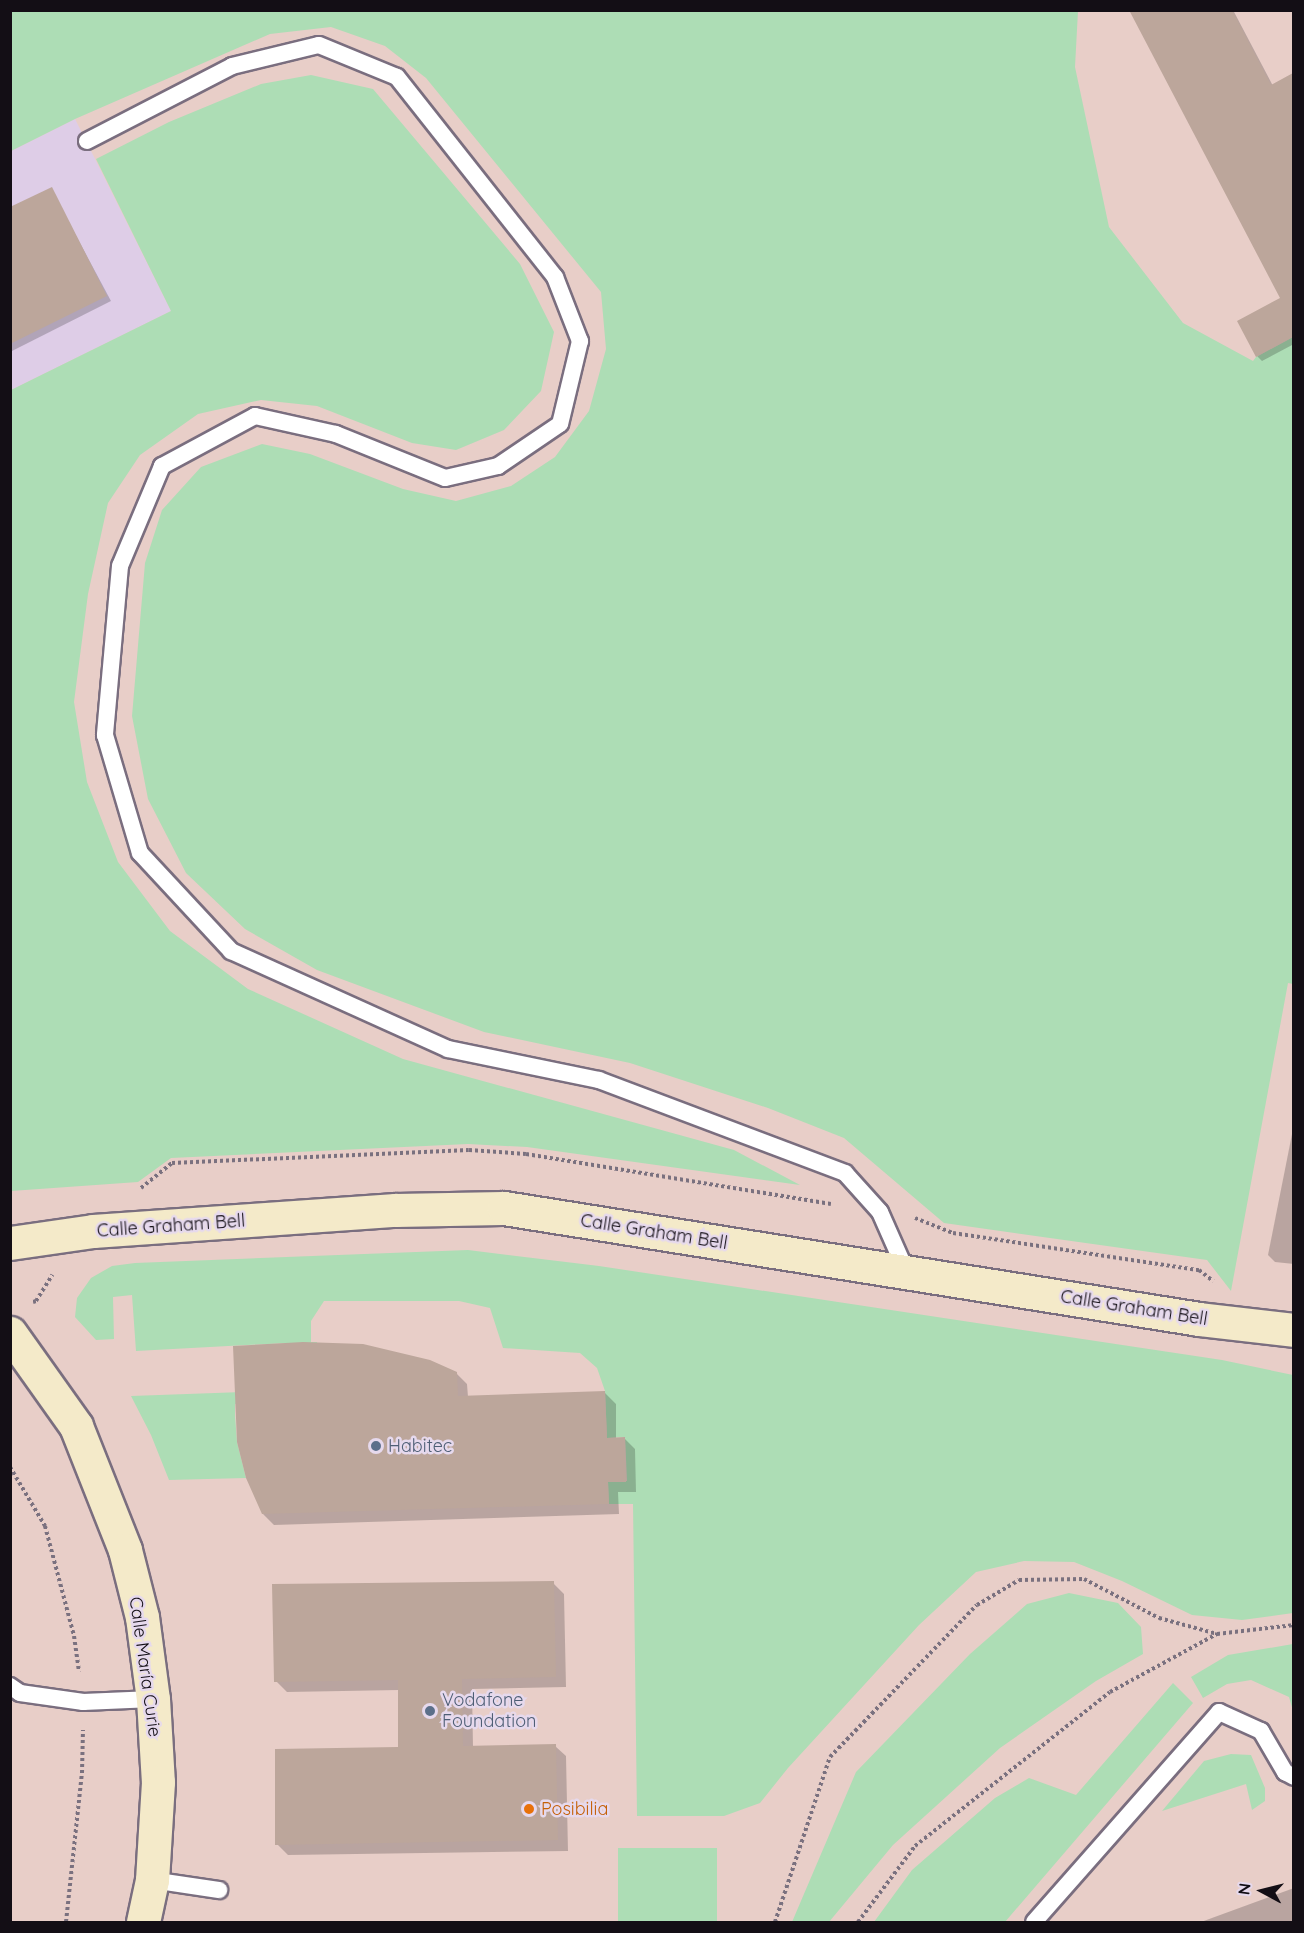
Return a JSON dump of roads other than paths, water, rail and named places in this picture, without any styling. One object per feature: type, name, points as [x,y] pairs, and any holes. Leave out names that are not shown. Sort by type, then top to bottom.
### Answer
[{"type":"street","name":"Calle Graham Bell","points":[[10,1243],[105,1230],[395,1210],[504,1208],[1199,1319],[1293,1330]]},
{"type":"street","name":"Calle María Curie","points":[[10,1333],[76,1426],[125,1550],[141,1617],[153,1699],[158,1782],[152,1880],[143,1923]]},
{"type":"lane","points":[[87,141],[232,66],[319,45],[397,76],[555,277],[580,341],[560,424],[498,466],[445,478],[336,434],[255,416],[162,466],[120,566],[105,735],[140,853],[231,951],[448,1049],[599,1080],[845,1173],[880,1212],[906,1271]]},
{"type":"lane","points":[[10,1686],[20,1693],[83,1702],[153,1699]]},
{"type":"lane","points":[[1034,1923],[1219,1712],[1261,1731],[1285,1772],[1293,1777]]},
{"type":"lane","points":[[152,1880],[219,1890]]},
{"type":"place","name":"Habitec","points":[[376,1446]]},
{"type":"place","name":"Vodafone Foundation","points":[[430,1711]]},
{"type":"place","name":"Posibilia","points":[[529,1809]]}]
